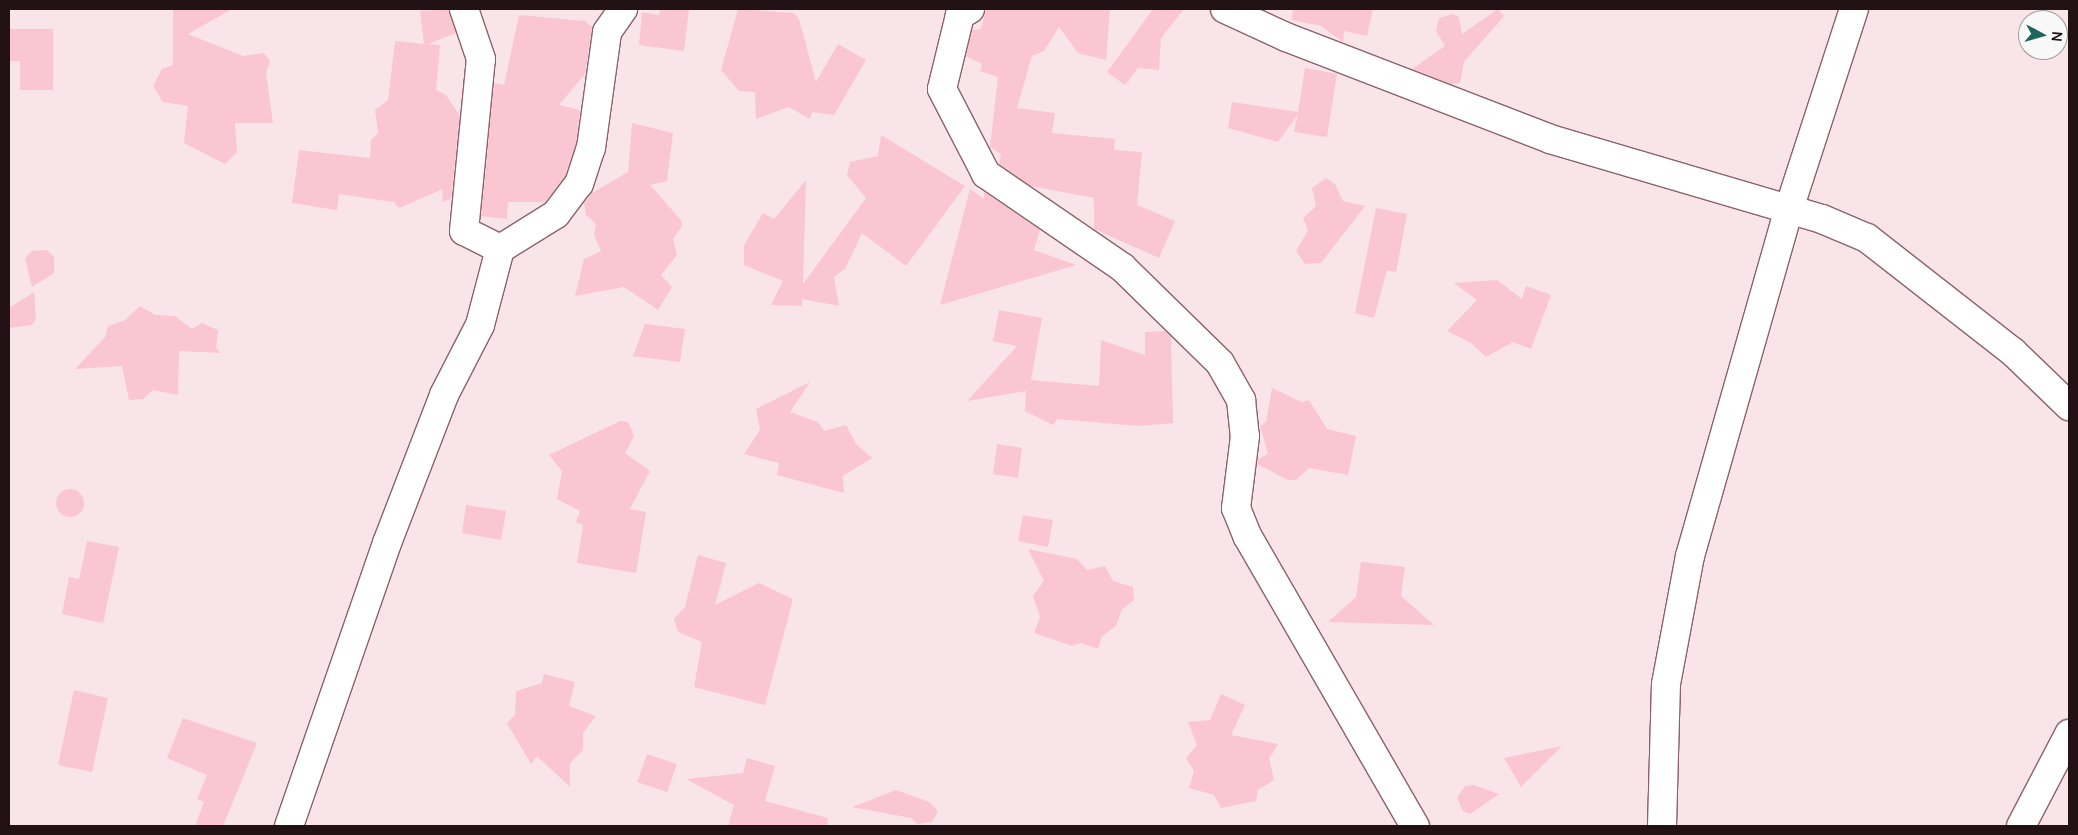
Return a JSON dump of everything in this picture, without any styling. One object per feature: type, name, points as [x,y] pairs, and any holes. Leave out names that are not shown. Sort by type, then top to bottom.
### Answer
[{"type":"street","points":[[464,9],[481,59],[464,231],[500,249]]},
{"type":"street","points":[[289,826],[387,543],[444,395],[480,325],[500,249],[556,214],[580,184],[591,148],[607,32],[623,9]]},
{"type":"street","points":[[970,9],[960,15],[942,89],[986,174],[1122,267],[1220,363],[1242,400],[1245,436],[1236,508],[1248,537],[1415,826]]},
{"type":"street","points":[[1225,9],[1286,37],[1550,139],[1789,209],[1867,238],[1905,264],[2013,352],[2069,406]]},
{"type":"street","points":[[1662,826],[1666,684],[1690,556],[1789,209],[1854,9]]},
{"type":"street","points":[[2021,826],[2069,734]]},
{"type":"building","points":[[173,9],[232,9],[188,34],[243,56],[264,53],[270,61],[266,73],[273,123],[235,123],[237,152],[225,164],[184,143],[188,106],[163,102],[153,86],[162,69],[173,65]]},
{"type":"building","points":[[449,9],[456,33],[428,44],[440,45],[436,90],[446,95],[460,116],[451,199],[442,202],[443,189],[399,208],[394,202],[339,194],[337,210],[292,203],[299,150],[370,158],[371,140],[378,133],[375,110],[388,100],[395,41],[424,44],[420,11]]},
{"type":"building","points":[[660,9],[689,9],[684,51],[639,45],[642,12],[659,15]]},
{"type":"building","points":[[738,9],[794,13],[799,19],[816,82],[838,44],[866,60],[834,115],[812,112],[810,119],[789,107],[756,119],[755,92],[739,91],[721,70]]},
{"type":"building","points":[[986,9],[1110,9],[1106,60],[1078,53],[1059,27],[1044,51],[1032,56],[1017,108],[1055,113],[1052,133],[1115,139],[1114,150],[1142,152],[1137,205],[1175,221],[1159,258],[1094,229],[1094,198],[1031,186],[999,164],[1001,154],[990,147],[998,77],[980,71],[982,64],[966,56],[972,30],[981,29]]},
{"type":"building","points":[[1153,9],[1184,9],[1161,38],[1159,70],[1138,68],[1125,85],[1107,72]]},
{"type":"building","points":[[1293,9],[1373,9],[1367,36],[1344,31],[1343,42],[1321,26],[1292,20]]},
{"type":"building","points":[[1498,9],[1504,16],[1464,62],[1460,83],[1451,84],[1412,69],[1445,46],[1436,31],[1439,18],[1452,14],[1459,17],[1462,34]]},
{"type":"building","points":[[519,15],[585,21],[592,27],[585,74],[559,105],[580,110],[576,144],[565,177],[545,202],[508,202],[507,219],[481,216],[494,83],[504,85]]},
{"type":"building","points":[[9,29],[53,29],[53,90],[20,90],[20,61],[9,61]]},
{"type":"building","points":[[1305,68],[1337,74],[1327,137],[1294,132],[1298,114],[1278,142],[1228,128],[1232,102],[1298,112]]},
{"type":"building","points":[[632,123],[673,133],[667,181],[650,185],[681,220],[682,226],[673,239],[677,255],[661,275],[672,287],[658,310],[624,287],[575,296],[584,259],[601,251],[594,235],[596,224],[586,215],[584,203],[592,193],[628,172]]},
{"type":"building","points":[[881,135],[965,186],[906,266],[862,233],[845,269],[834,277],[839,306],[802,299],[802,306],[771,305],[783,281],[744,265],[744,245],[763,213],[774,219],[806,180],[803,284],[866,198],[847,175],[850,162],[878,156]]},
{"type":"building","points":[[1326,178],[1335,184],[1343,201],[1365,206],[1321,263],[1305,264],[1296,251],[1308,230],[1303,218],[1316,206],[1312,188]]},
{"type":"building","points":[[970,189],[984,199],[984,192],[1040,230],[1034,250],[1076,265],[940,305]]},
{"type":"building","points":[[1376,208],[1407,214],[1396,272],[1387,270],[1374,318],[1355,313]]},
{"type":"building","points":[[47,250],[54,257],[54,273],[32,287],[25,258],[32,251]]},
{"type":"building","points":[[1497,280],[1522,299],[1526,286],[1551,295],[1531,349],[1513,342],[1486,357],[1471,343],[1447,331],[1477,300],[1454,283]]},
{"type":"building","points":[[34,292],[36,319],[32,325],[9,328],[9,308]]},
{"type":"building","points":[[140,306],[155,315],[175,316],[192,329],[202,323],[218,330],[216,348],[221,353],[179,351],[178,395],[153,390],[143,399],[129,400],[122,366],[75,369],[105,337],[108,326],[125,320]]},
{"type":"building","points":[[999,310],[1042,318],[1031,380],[1099,386],[1101,340],[1145,355],[1145,332],[1165,331],[1171,337],[1173,423],[1139,426],[1057,419],[1053,425],[1025,411],[1026,391],[967,401],[1017,346],[993,341]]},
{"type":"building","points":[[645,324],[685,329],[680,362],[633,356]]},
{"type":"building","points":[[810,382],[790,412],[818,422],[824,431],[846,425],[856,444],[872,458],[843,476],[844,493],[777,475],[779,463],[744,454],[760,430],[756,409]]},
{"type":"building","points":[[1272,388],[1302,402],[1309,400],[1327,429],[1356,436],[1348,475],[1309,468],[1296,480],[1288,480],[1257,464],[1258,459],[1268,454],[1260,426],[1266,422]]},
{"type":"building","points":[[620,421],[628,422],[634,436],[625,453],[650,471],[630,509],[646,512],[636,573],[577,563],[583,525],[576,522],[580,511],[557,499],[562,471],[549,455]]},
{"type":"building","points":[[997,444],[1022,448],[1018,478],[993,474]]},
{"type":"building","points":[[70,489],[80,493],[84,503],[80,513],[70,517],[60,513],[56,503],[60,493]]},
{"type":"building","points":[[466,505],[506,511],[501,540],[462,533]]},
{"type":"building","points":[[1023,515],[1053,520],[1048,547],[1018,541]]},
{"type":"building","points":[[87,541],[119,547],[103,623],[62,614],[69,577],[79,579]]},
{"type":"building","points":[[1028,549],[1077,559],[1087,570],[1105,566],[1113,581],[1133,587],[1134,600],[1122,609],[1116,626],[1102,636],[1098,649],[1081,643],[1072,646],[1034,633],[1040,617],[1033,596],[1044,581]]},
{"type":"building","points":[[698,555],[726,563],[715,605],[759,583],[793,599],[765,705],[694,687],[702,642],[678,632],[674,619],[685,607]]},
{"type":"building","points":[[1361,562],[1405,567],[1401,596],[1434,625],[1328,622],[1356,597]]},
{"type":"building","points":[[544,674],[575,682],[569,706],[596,716],[583,733],[583,750],[570,763],[570,787],[537,756],[531,764],[507,723],[515,715],[516,691],[542,683]]},
{"type":"building","points":[[74,690],[108,698],[92,772],[58,765]]},
{"type":"building","points":[[1221,694],[1245,705],[1231,735],[1278,744],[1269,758],[1274,780],[1258,790],[1256,801],[1221,808],[1214,795],[1189,788],[1194,771],[1186,758],[1197,745],[1188,722],[1210,720]]},
{"type":"building","points":[[183,718],[257,743],[223,826],[195,826],[204,802],[197,799],[207,775],[167,758]]},
{"type":"building","points":[[1562,746],[1521,787],[1504,758]]},
{"type":"building","points":[[647,754],[677,764],[667,792],[637,782]]},
{"type":"building","points":[[747,758],[775,766],[765,801],[828,818],[827,826],[728,826],[734,805],[686,779],[743,773]]},
{"type":"building","points":[[1473,785],[1499,794],[1470,814],[1463,811],[1457,798],[1465,786]]},
{"type":"building","points":[[896,790],[929,802],[938,811],[932,822],[917,824],[911,818],[852,807]]}]
